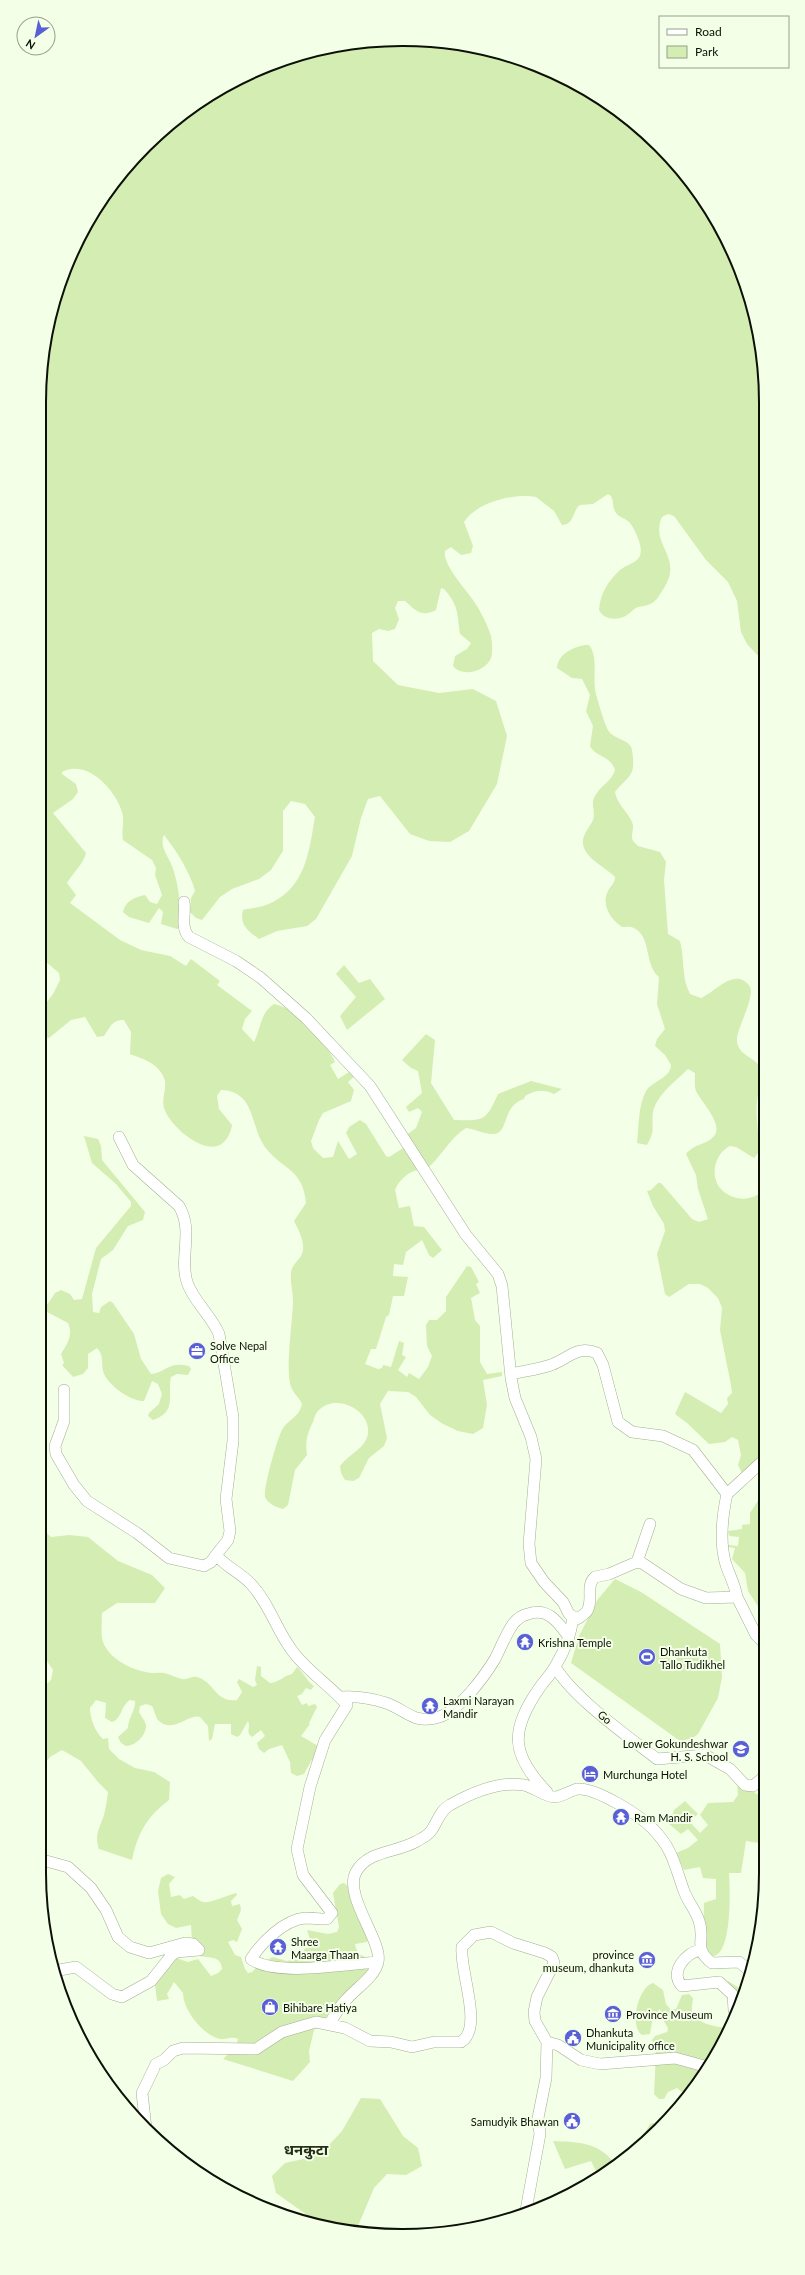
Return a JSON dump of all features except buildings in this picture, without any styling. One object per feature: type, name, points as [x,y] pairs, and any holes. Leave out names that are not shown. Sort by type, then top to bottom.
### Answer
[{"type":"street","points":[[184,902],[183,924],[184,930],[189,937],[236,960],[261,978],[306,1018],[370,1086],[466,1235],[498,1274],[502,1286],[515,1398],[531,1437],[536,1460],[529,1544],[532,1563],[544,1582],[563,1602],[571,1615],[577,1619],[587,1611],[589,1587],[595,1577],[609,1574],[637,1562],[649,1566],[681,1589],[706,1598],[737,1597]]},
{"type":"street","points":[[64,1390],[64,1420],[56,1446],[56,1454],[74,1485],[87,1501],[137,1533],[169,1558],[204,1566],[211,1562],[228,1540],[230,1531],[226,1499],[233,1441],[233,1417],[219,1334],[214,1322],[189,1289],[186,1280],[186,1226],[184,1214],[179,1206],[133,1165],[119,1137]]},
{"type":"street","points":[[512,1374],[552,1364],[580,1350],[590,1350],[597,1353],[603,1365],[618,1422],[632,1432],[663,1436],[693,1450],[727,1494]]},
{"type":"street","points":[[759,1465],[727,1494],[722,1517],[722,1545],[726,1565],[736,1588],[737,1597],[756,1635],[759,1638]]},
{"type":"street","points":[[637,1562],[650,1524]]},
{"type":"street","points":[[216,1555],[222,1562],[239,1572],[252,1585],[269,1609],[292,1651],[347,1705],[325,1740],[310,1787],[297,1849],[303,1875],[332,1913],[327,1919],[305,1918],[292,1923],[270,1936],[251,1959],[260,1965],[279,1969],[378,1962]]},
{"type":"street","points":[[340,1697],[354,1696],[386,1703],[408,1715],[423,1720],[440,1717],[456,1709],[464,1701],[494,1661],[514,1623],[523,1616],[530,1613],[546,1612],[557,1621],[569,1637]]},
{"type":"street","points":[[550,1796],[520,1756],[518,1747],[520,1722],[525,1709],[556,1667],[565,1649],[569,1637],[571,1615]]},
{"type":"street","name":"Go","points":[[556,1667],[565,1682],[583,1699],[657,1758],[705,1755],[730,1769],[745,1785],[753,1786],[759,1781]]},
{"type":"street","points":[[329,2025],[345,2001],[369,1978],[378,1962],[378,1949],[363,1920],[357,1900],[355,1874],[362,1863],[373,1857],[416,1842],[430,1832],[448,1805],[476,1793],[506,1784],[523,1785],[555,1797],[578,1789],[593,1792],[639,1817],[654,1830],[670,1850],[685,1893],[700,1923],[700,1950],[704,1957],[712,1963],[739,1962],[746,1968]]},
{"type":"street","points":[[46,1860],[68,1867],[91,1888],[106,1910],[118,1937],[130,1948],[148,1953],[185,1943],[198,1946],[199,1950],[176,1952],[171,1956],[152,1981],[122,1997],[112,1994],[76,1967],[60,1970]]},
{"type":"street","points":[[145,2120],[142,2093],[156,2064],[164,2060],[173,2051],[183,2048],[256,2049],[282,2032],[316,2022],[345,2028],[370,2041],[391,2042],[412,2047],[434,2042],[461,2042],[470,2032],[471,2018],[462,1947],[474,1935],[491,1932],[552,1957],[554,1963],[537,1997],[534,2012],[535,2021],[547,2042],[546,2078],[538,2118],[540,2134],[527,2206]]},
{"type":"street","points":[[700,1950],[693,1951],[684,1960],[676,1972],[676,1978],[682,1986],[719,1982],[732,1995],[733,2005]]},
{"type":"street","points":[[547,2042],[558,2045],[581,2060],[600,2064],[675,2058],[702,2065]]},
{"type":"green space","points":[[402,46],[449,49],[472,53],[495,58],[539,73],[601,106],[638,134],[655,150],[671,167],[699,204],[732,266],[747,310],[756,356],[759,402],[759,657],[747,644],[741,632],[737,601],[728,582],[706,560],[674,516],[668,514],[662,517],[659,527],[660,536],[669,560],[670,569],[668,579],[660,595],[652,603],[638,607],[625,616],[617,619],[605,617],[599,610],[603,593],[608,583],[620,570],[639,557],[641,554],[641,548],[632,526],[616,513],[611,496],[608,494],[593,504],[580,505],[571,520],[562,525],[554,511],[536,497],[517,496],[497,500],[478,509],[464,522],[473,546],[471,553],[461,555],[451,547],[445,551],[447,563],[456,578],[475,603],[488,628],[491,636],[492,653],[488,663],[479,669],[468,672],[457,670],[453,666],[455,656],[467,649],[471,643],[460,634],[458,615],[455,605],[449,595],[444,589],[441,588],[436,610],[422,613],[415,610],[405,601],[398,601],[395,608],[399,619],[395,629],[388,631],[379,629],[372,633],[373,661],[398,685],[439,693],[473,689],[496,701],[507,736],[497,784],[469,831],[450,842],[429,841],[410,834],[380,796],[368,799],[361,818],[352,856],[316,919],[307,926],[277,931],[259,939],[243,924],[243,910],[273,902],[284,895],[299,877],[308,854],[315,817],[305,804],[291,801],[283,811],[283,851],[271,870],[259,879],[232,889],[220,897],[202,920],[196,918],[190,912],[191,898],[195,891],[193,884],[182,862],[164,835],[163,847],[175,874],[178,889],[180,904],[180,927],[177,929],[161,924],[163,912],[159,908],[149,923],[129,917],[123,912],[128,902],[134,898],[145,895],[150,902],[157,904],[162,895],[155,875],[156,868],[152,860],[123,840],[122,812],[113,794],[99,778],[81,770],[71,769],[62,772],[62,774],[76,784],[78,792],[73,799],[53,813],[86,853],[81,864],[67,883],[76,895],[70,903],[120,940],[141,950],[170,956],[186,966],[191,959],[220,981],[217,985],[252,1011],[245,1019],[242,1029],[254,1042],[263,1017],[269,1008],[274,1004],[293,1012],[318,1035],[325,1044],[335,1062],[330,1065],[338,1079],[349,1072],[354,1077],[348,1082],[354,1090],[351,1101],[323,1113],[319,1120],[311,1141],[313,1148],[323,1158],[333,1157],[338,1141],[349,1159],[357,1154],[346,1133],[349,1127],[360,1120],[366,1124],[386,1156],[389,1157],[405,1147],[405,1136],[416,1128],[422,1112],[418,1108],[409,1112],[406,1107],[422,1093],[418,1071],[411,1068],[402,1060],[426,1034],[435,1040],[431,1083],[454,1120],[472,1120],[483,1118],[490,1110],[498,1094],[531,1081],[562,1089],[554,1094],[546,1091],[540,1091],[533,1092],[525,1096],[524,1099],[517,1102],[512,1107],[502,1128],[495,1134],[488,1134],[466,1128],[455,1136],[429,1167],[414,1171],[405,1176],[395,1190],[399,1208],[410,1206],[414,1226],[424,1227],[442,1250],[433,1258],[429,1255],[422,1240],[406,1252],[403,1265],[394,1264],[393,1276],[408,1277],[404,1296],[393,1296],[389,1315],[386,1317],[376,1349],[371,1349],[365,1364],[378,1369],[382,1368],[383,1365],[391,1367],[399,1341],[404,1343],[402,1355],[406,1357],[398,1370],[407,1377],[409,1373],[419,1379],[428,1367],[432,1356],[427,1346],[426,1325],[429,1320],[437,1320],[446,1311],[446,1297],[467,1266],[471,1267],[479,1282],[476,1284],[480,1293],[471,1298],[475,1320],[480,1326],[480,1362],[487,1374],[502,1372],[502,1376],[483,1380],[487,1405],[483,1428],[473,1434],[458,1431],[443,1424],[430,1415],[416,1397],[408,1392],[388,1391],[380,1404],[387,1438],[384,1446],[369,1458],[359,1478],[353,1481],[345,1480],[341,1473],[340,1466],[364,1444],[368,1430],[366,1422],[361,1414],[354,1408],[345,1404],[335,1403],[326,1405],[315,1415],[309,1430],[306,1446],[307,1455],[295,1470],[288,1505],[283,1509],[268,1502],[265,1497],[266,1484],[277,1443],[284,1426],[301,1409],[302,1404],[292,1389],[289,1371],[293,1310],[291,1271],[303,1252],[302,1238],[294,1221],[306,1203],[301,1183],[291,1170],[278,1161],[265,1147],[260,1139],[246,1103],[241,1097],[232,1092],[221,1090],[217,1096],[219,1109],[232,1125],[231,1131],[225,1141],[220,1145],[213,1147],[204,1145],[196,1142],[179,1130],[167,1115],[164,1108],[163,1100],[165,1081],[161,1073],[150,1062],[130,1054],[131,1032],[124,1020],[116,1021],[104,1036],[97,1037],[85,1017],[71,1020],[49,1038],[46,1038],[46,1003],[53,994],[60,980],[59,973],[46,962],[47,379],[53,333],[65,288],[83,245],[106,204],[134,167],[150,150],[167,134],[204,106],[266,73],[310,58],[333,53],[356,49]]},
{"type":"green space","points":[[589,645],[592,649],[595,666],[595,689],[608,730],[614,736],[625,741],[631,746],[633,765],[631,774],[615,792],[620,804],[632,822],[633,841],[638,846],[660,852],[666,862],[664,880],[668,934],[680,941],[685,981],[690,994],[701,998],[724,983],[737,979],[743,980],[749,985],[751,990],[737,1041],[740,1050],[759,1066],[759,1093],[757,1107],[758,1153],[754,1158],[736,1147],[730,1146],[725,1149],[717,1159],[715,1165],[715,1178],[717,1184],[726,1193],[744,1199],[759,1194],[759,1462],[743,1475],[738,1465],[741,1455],[738,1440],[732,1437],[725,1442],[709,1444],[675,1414],[685,1392],[721,1413],[728,1404],[727,1398],[732,1393],[720,1330],[722,1308],[718,1298],[708,1288],[700,1284],[689,1284],[669,1297],[665,1294],[657,1254],[665,1231],[664,1224],[653,1206],[647,1191],[651,1190],[658,1183],[661,1183],[692,1219],[699,1222],[708,1219],[698,1189],[696,1175],[686,1154],[693,1148],[711,1139],[716,1131],[716,1125],[711,1113],[696,1091],[695,1073],[688,1069],[658,1099],[653,1112],[652,1132],[647,1145],[637,1143],[640,1110],[643,1097],[652,1085],[668,1073],[671,1065],[665,1055],[655,1046],[657,1039],[665,1029],[657,1004],[659,977],[651,966],[646,944],[640,932],[633,927],[622,927],[610,916],[606,906],[606,896],[614,882],[615,877],[593,860],[584,849],[584,836],[594,817],[594,799],[597,792],[614,774],[615,770],[610,761],[592,750],[590,746],[593,726],[586,711],[590,695],[582,679],[572,678],[557,668],[563,655],[576,647]]},
{"type":"green space","points":[[344,965],[359,983],[370,979],[385,999],[347,1030],[340,1016],[356,997],[336,974]]},
{"type":"green space","points":[[84,1136],[98,1139],[101,1146],[102,1160],[145,1212],[143,1220],[128,1226],[113,1250],[101,1259],[92,1294],[93,1312],[99,1313],[101,1307],[110,1301],[113,1303],[134,1334],[141,1359],[151,1374],[176,1365],[189,1366],[191,1369],[188,1375],[177,1374],[171,1377],[169,1407],[161,1417],[153,1420],[148,1416],[149,1413],[159,1404],[162,1394],[158,1384],[152,1381],[144,1401],[133,1399],[126,1395],[114,1386],[105,1376],[101,1356],[97,1348],[88,1354],[88,1368],[83,1374],[73,1377],[62,1365],[64,1363],[61,1354],[68,1343],[70,1335],[68,1323],[47,1312],[46,1310],[46,1306],[55,1293],[61,1290],[70,1294],[74,1300],[82,1299],[96,1248],[131,1206],[131,1202],[116,1184],[92,1163]]},
{"type":"green space","points":[[759,1499],[759,1608],[748,1591],[745,1573],[732,1559],[735,1548],[728,1547],[728,1545],[738,1546],[739,1537],[729,1536],[728,1531],[742,1529],[742,1525],[750,1524],[750,1513]]},
{"type":"green space","points":[[46,1532],[51,1537],[69,1535],[88,1537],[118,1561],[152,1575],[165,1588],[155,1603],[117,1603],[102,1613],[102,1638],[104,1645],[113,1656],[125,1665],[150,1673],[164,1673],[182,1679],[197,1677],[208,1683],[219,1695],[230,1700],[237,1700],[242,1692],[237,1682],[239,1679],[253,1687],[257,1685],[255,1680],[257,1666],[261,1667],[261,1676],[270,1683],[292,1674],[297,1667],[314,1686],[311,1690],[306,1688],[302,1694],[297,1696],[302,1705],[307,1703],[308,1706],[315,1704],[317,1707],[309,1723],[310,1724],[301,1736],[318,1746],[317,1757],[311,1761],[304,1774],[297,1776],[291,1773],[290,1762],[282,1745],[269,1749],[264,1753],[259,1749],[257,1743],[265,1736],[261,1730],[252,1737],[248,1732],[248,1721],[240,1735],[237,1737],[231,1734],[231,1724],[215,1724],[212,1739],[209,1741],[208,1726],[200,1717],[191,1718],[170,1725],[164,1724],[159,1721],[152,1706],[146,1704],[140,1706],[139,1712],[146,1724],[146,1730],[139,1740],[129,1746],[126,1746],[121,1743],[118,1737],[128,1728],[135,1701],[130,1700],[127,1702],[118,1718],[112,1722],[105,1718],[106,1703],[96,1700],[90,1708],[92,1720],[95,1729],[100,1736],[103,1739],[108,1738],[109,1749],[119,1759],[135,1768],[154,1772],[170,1782],[169,1800],[161,1806],[144,1826],[137,1841],[132,1860],[99,1849],[97,1835],[104,1815],[108,1792],[81,1761],[62,1750],[50,1757],[46,1762],[46,1685],[51,1680],[53,1670],[46,1660]]},
{"type":"green space","name":"Dhankuta Tallo Tudikhel","points":[[615,1579],[641,1592],[720,1644],[722,1677],[718,1698],[698,1734],[693,1738],[680,1741],[571,1663],[579,1636],[598,1599]]},
{"type":"green space","points":[[749,1782],[755,1793],[759,1796],[759,1843],[746,1841],[741,1873],[729,1873],[730,1893],[726,1936],[723,1947],[717,1954],[710,1956],[703,1946],[704,1903],[716,1899],[716,1879],[703,1878],[700,1867],[684,1870],[676,1853],[688,1848],[698,1840],[688,1829],[681,1834],[669,1824],[674,1810],[685,1801],[698,1814],[689,1821],[700,1833],[708,1825],[700,1815],[708,1803],[733,1802],[738,1795],[737,1783]]},
{"type":"green space","points":[[168,1874],[175,1877],[169,1884],[171,1897],[180,1895],[184,1899],[193,1896],[202,1902],[206,1902],[214,1901],[236,1893],[237,1895],[231,1901],[232,1906],[240,1904],[241,1910],[237,1920],[242,1929],[237,1942],[233,1940],[228,1942],[235,1955],[241,1957],[248,1973],[252,1972],[262,1962],[273,1957],[287,1961],[305,1957],[304,1949],[312,1946],[307,1930],[328,1934],[337,1932],[339,1927],[333,1893],[340,1884],[344,1883],[349,1887],[368,1938],[367,1942],[355,1944],[356,1948],[360,1954],[372,1959],[366,1974],[314,2030],[309,2051],[310,2062],[293,2081],[223,2059],[236,2047],[238,2039],[220,2039],[207,2033],[190,2014],[186,2007],[183,1993],[174,1982],[167,1994],[169,1999],[157,2001],[155,1984],[176,1958],[188,1962],[198,1959],[211,1976],[218,1973],[222,1969],[221,1964],[216,1959],[197,1955],[192,1941],[191,1925],[176,1928],[168,1924],[161,1914],[158,1891],[161,1878]]},
{"type":"green space","points":[[728,1981],[739,1988],[740,1986],[737,1996],[726,1984]]},
{"type":"green space","points":[[653,1983],[663,1990],[666,2004],[671,2010],[676,2009],[682,1995],[689,1994],[693,1998],[692,2011],[697,2019],[706,2024],[723,2028],[699,2071],[683,2093],[677,2088],[668,2092],[664,2099],[659,2099],[654,2094],[656,2053],[652,2040],[655,2036],[667,2032],[668,2028],[662,2018],[660,2009],[653,2017],[650,2034],[642,2035],[636,2024],[637,2007],[643,1992]]},
{"type":"green space","points":[[361,2098],[380,2099],[403,2136],[418,2148],[422,2166],[406,2175],[387,2174],[374,2188],[358,2226],[308,2216],[276,2193],[272,2176],[285,2163],[303,2159],[329,2145],[342,2131]]},
{"type":"green space","points":[[653,2123],[655,2125],[638,2141],[631,2146],[643,2136],[650,2124]]},
{"type":"green space","points":[[553,2141],[588,2145],[603,2152],[612,2161],[596,2172],[591,2161],[565,2169]]},
{"type":"place","name":"Solve Nepal Office","points":[[197,1351]]},
{"type":"place","name":"Krishna Temple","points":[[525,1642]]},
{"type":"place","name":"Dhankuta Tallo Tudikhel","points":[[647,1657]]},
{"type":"place","name":"Laxmi Narayan Mandir","points":[[430,1706]]},
{"type":"place","name":"Lower Gokundeshwar H. S. School","points":[[741,1749]]},
{"type":"place","name":"Murchunga Hotel","points":[[590,1774]]},
{"type":"place","name":"Ram Mandir","points":[[621,1817]]},
{"type":"place","name":"Shree Maarga Thaan","points":[[278,1947]]},
{"type":"place","name":"province museum, dhankuta","points":[[647,1960]]},
{"type":"place","name":"Bihibare Hatiya","points":[[270,2007]]},
{"type":"place","name":"Province Museum","points":[[613,2014]]},
{"type":"place","name":"Dhankuta Municipality office","points":[[573,2038]]},
{"type":"place","name":"Samudyik Bhawan","points":[[572,2121]]},
{"type":"district","name":"धनकुटा","points":[[306,2149]]}]
